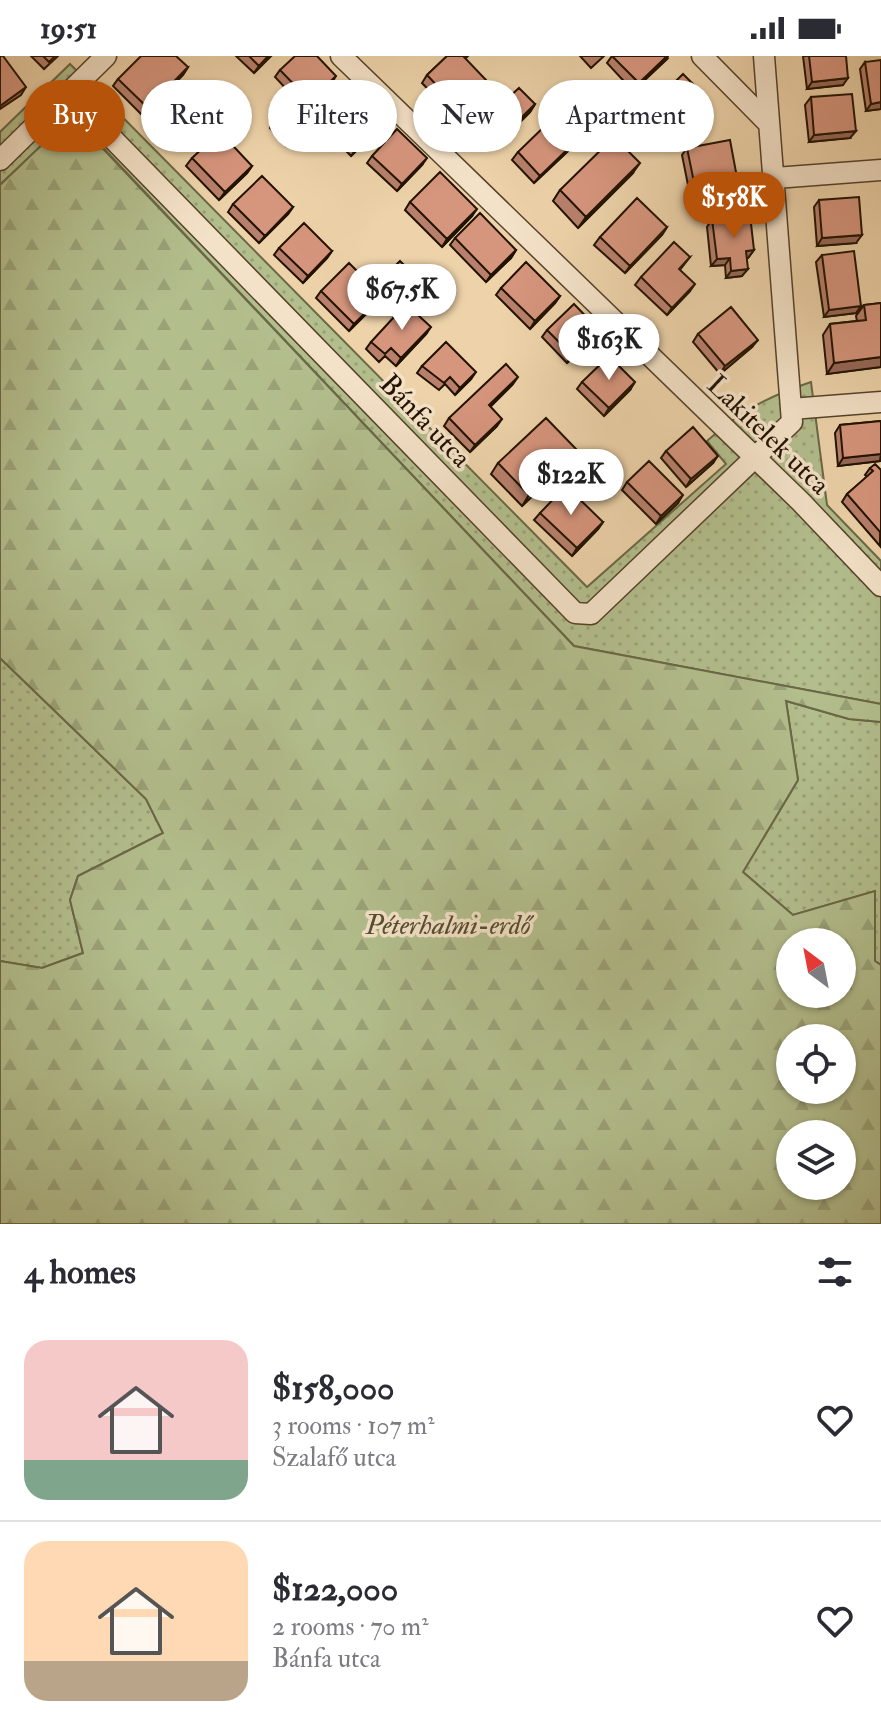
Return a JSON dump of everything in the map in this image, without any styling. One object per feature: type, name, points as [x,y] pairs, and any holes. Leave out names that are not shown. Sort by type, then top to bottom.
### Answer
[{"type":"street","points":[[83,80],[106,56]]},
{"type":"street","name":"Lakitelek utca","points":[[341,56],[881,586]]},
{"type":"street","points":[[702,56],[769,124]]},
{"type":"street","points":[[764,56],[791,409],[881,402]]},
{"type":"street","points":[[0,160],[24,137]]},
{"type":"street","name":"Bánfa utca","points":[[125,151],[575,613],[591,614],[755,460],[792,422],[791,409]]},
{"type":"street","points":[[775,178],[881,170]]},
{"type":"green space","points":[[70,64],[86,80],[54,80]]},
{"type":"green space","points":[[24,109],[24,152],[35,152],[0,185],[0,132]]},
{"type":"green space","points":[[125,120],[141,136],[141,152],[157,152],[587,587],[726,464],[707,441],[755,406],[811,382],[827,505],[881,561],[881,704],[574,646],[107,152],[125,152]]},
{"type":"green space","name":"Péterhalmi-erdő","points":[[34,152],[106,152],[574,646],[881,704],[881,722],[849,719],[786,701],[798,780],[743,872],[793,915],[875,891],[875,961],[881,965],[881,1224],[0,1224],[0,961],[42,968],[83,953],[70,900],[78,876],[163,833],[146,799],[0,658],[0,185]]},
{"type":"green space","points":[[0,658],[146,799],[163,833],[78,876],[70,900],[83,953],[42,968],[0,961]]},
{"type":"green space","points":[[786,701],[849,719],[881,722],[881,965],[875,961],[875,891],[793,915],[743,872],[798,780]]},
{"type":"building","points":[[0,56],[3,56],[24,88],[0,106]]},
{"type":"building","points":[[141,56],[176,56],[188,67],[175,80],[141,80],[141,101],[125,86],[125,80],[118,79]]},
{"type":"building","points":[[249,56],[268,56],[259,66]]},
{"type":"building","points":[[295,56],[317,56],[336,76],[332,80],[290,80],[280,70]]},
{"type":"building","points":[[447,56],[465,56],[486,80],[432,80],[427,75]]},
{"type":"building","points":[[612,56],[667,56],[642,80],[636,80]]},
{"type":"building","points":[[809,56],[846,56],[848,78],[812,82]]},
{"type":"building","points":[[881,60],[881,102],[871,104],[865,62]]},
{"type":"building","points":[[522,91],[535,104],[522,117]]},
{"type":"building","points":[[852,94],[856,131],[814,135],[811,97]]},
{"type":"building","points":[[397,129],[413,144],[413,152],[421,152],[427,158],[402,184],[372,156],[376,152],[397,152]]},
{"type":"building","points":[[538,133],[538,152],[565,152],[540,176],[518,152],[522,152],[522,148]]},
{"type":"building","points":[[730,140],[738,183],[716,187],[717,194],[697,197],[688,152],[714,152],[714,143]]},
{"type":"building","points":[[198,152],[239,152],[252,166],[225,192],[192,158]]},
{"type":"building","points":[[599,152],[629,152],[640,163],[586,217],[560,190]]},
{"type":"building","points":[[440,172],[477,209],[447,239],[410,202]]},
{"type":"building","points":[[262,176],[293,207],[265,236],[233,204]]},
{"type":"building","points":[[859,197],[862,235],[822,238],[819,200]]},
{"type":"building","points":[[637,198],[667,227],[630,266],[600,237]]},
{"type":"building","points":[[480,213],[516,250],[491,275],[455,238]]},
{"type":"building","points":[[750,215],[754,250],[746,251],[748,269],[731,271],[730,258],[717,259],[712,219]]},
{"type":"building","points":[[304,223],[332,251],[308,276],[279,248]]},
{"type":"building","points":[[674,242],[690,257],[679,269],[695,284],[672,308],[641,277]]},
{"type":"building","points":[[854,251],[861,306],[829,310],[822,255]]},
{"type":"building","points":[[400,261],[414,275],[400,289],[386,275]]},
{"type":"building","points":[[526,262],[560,296],[535,321],[501,288]]},
{"type":"building","points":[[349,263],[382,296],[354,324],[321,291]]},
{"type":"building","points":[[881,303],[881,357],[834,363],[830,324],[866,320],[864,305]]},
{"type":"building","points":[[406,304],[431,327],[401,358],[391,348],[385,354],[371,342]]},
{"type":"building","points":[[574,304],[599,330],[572,355],[547,330]]},
{"type":"building","points":[[731,307],[758,340],[725,366],[698,334]]},
{"type":"building","points":[[446,342],[476,372],[460,388],[450,377],[444,383],[422,366]]},
{"type":"building","points":[[609,356],[635,382],[609,408],[582,382]]},
{"type":"building","points":[[506,364],[518,377],[489,405],[502,419],[475,445],[449,418]]},
{"type":"building","points":[[546,418],[577,450],[529,495],[498,463]]},
{"type":"building","points":[[881,421],[881,454],[843,458],[840,425]]},
{"type":"building","points":[[693,427],[718,456],[691,479],[666,451]]},
{"type":"building","points":[[590,451],[608,470],[592,485],[574,466]]},
{"type":"building","points":[[649,461],[683,495],[661,516],[627,482]]},
{"type":"building","points":[[875,464],[881,470],[881,533],[847,494],[873,471],[870,468]]},
{"type":"building","points":[[566,486],[603,522],[577,548],[540,513]]}]
